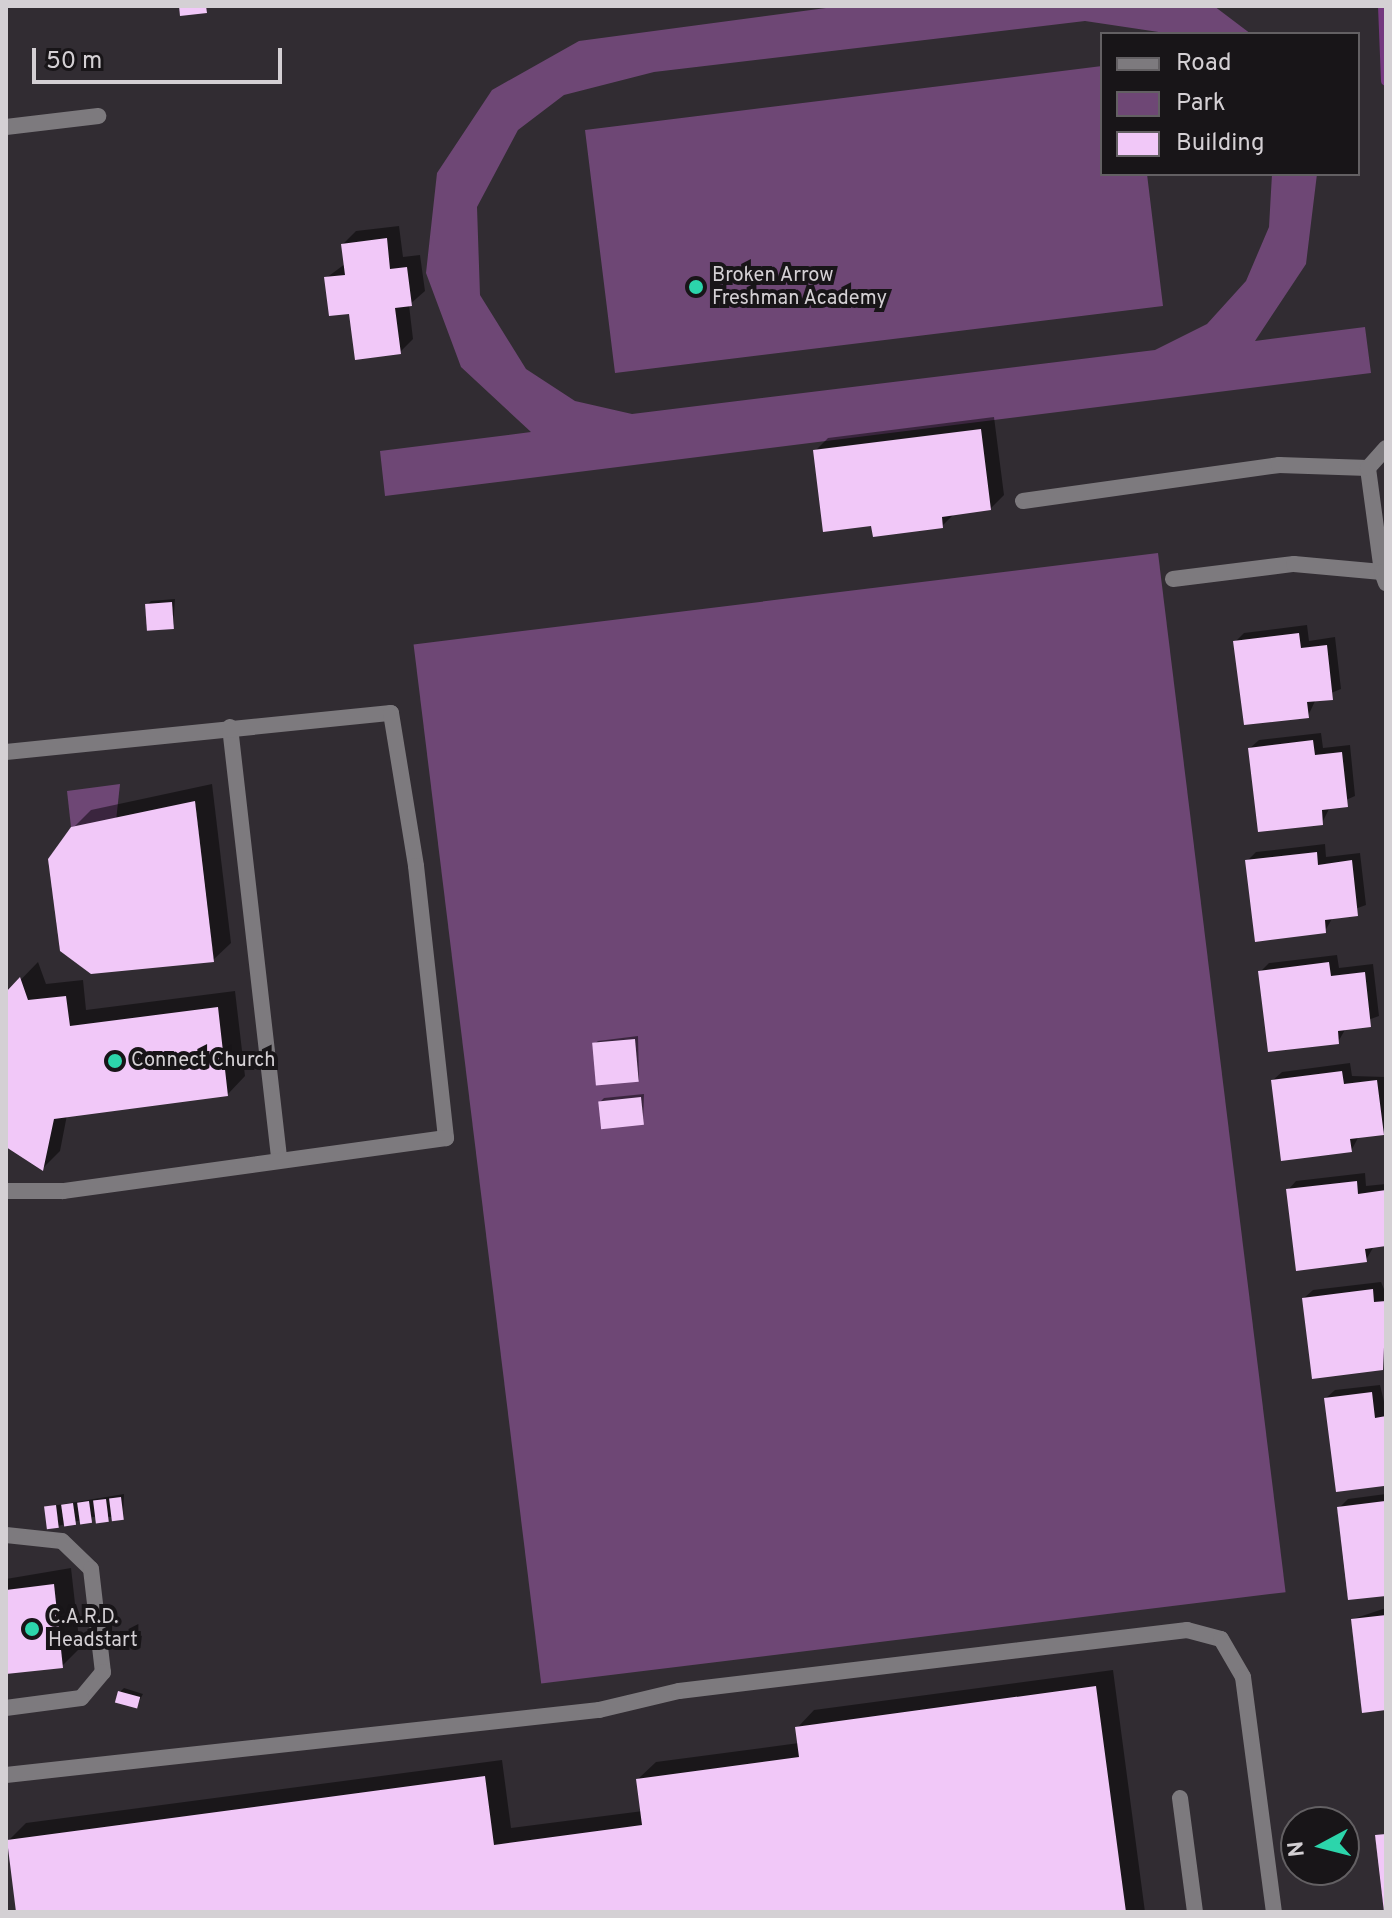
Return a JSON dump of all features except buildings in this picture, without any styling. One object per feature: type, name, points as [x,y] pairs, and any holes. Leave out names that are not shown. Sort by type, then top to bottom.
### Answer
[{"type":"street","points":[[6,127],[98,116]]},
{"type":"street","points":[[1023,501],[1279,465],[1368,468],[1386,448]]},
{"type":"street","points":[[1173,579],[1294,564],[1384,578],[1368,468]]},
{"type":"street","points":[[6,752],[391,713],[416,866],[446,1138],[279,1157],[63,1191],[6,1191]]},
{"type":"street","points":[[230,727],[279,1157]]},
{"type":"street","points":[[6,1535],[62,1541],[91,1569],[103,1672],[81,1698],[6,1708]]},
{"type":"street","points":[[6,1775],[599,1710],[679,1691],[1187,1630],[1221,1639],[1243,1677],[1274,1912]]},
{"type":"street","points":[[1180,1798],[1195,1912]]},
{"type":"green space","points":[[841,6],[1214,6],[1248,32],[1159,32],[1085,21],[654,72],[564,95],[518,130],[477,207],[480,295],[526,369],[575,401],[632,414],[1155,350],[1207,324],[1246,281],[1269,227],[1272,176],[1317,176],[1306,264],[1255,341],[1365,327],[1371,373],[385,496],[380,451],[531,432],[461,367],[426,273],[437,173],[492,90],[579,41]]},
{"type":"green space","points":[[1100,66],[1100,176],[1147,176],[1163,306],[615,373],[585,130]]},
{"type":"green space","points":[[1158,553],[1286,1592],[541,1684],[414,644]]},
{"type":"green space","points":[[120,784],[116,821],[71,827],[67,791]]},
{"type":"waterway","points":[[1383,6],[1386,81]]},
{"type":"place","name":"Broken Arrow Freshman Academy","points":[[696,287]]},
{"type":"place","name":"Connect Church","points":[[115,1061]]},
{"type":"place","name":"C.A.R.D. Headstart","points":[[32,1629]]}]
